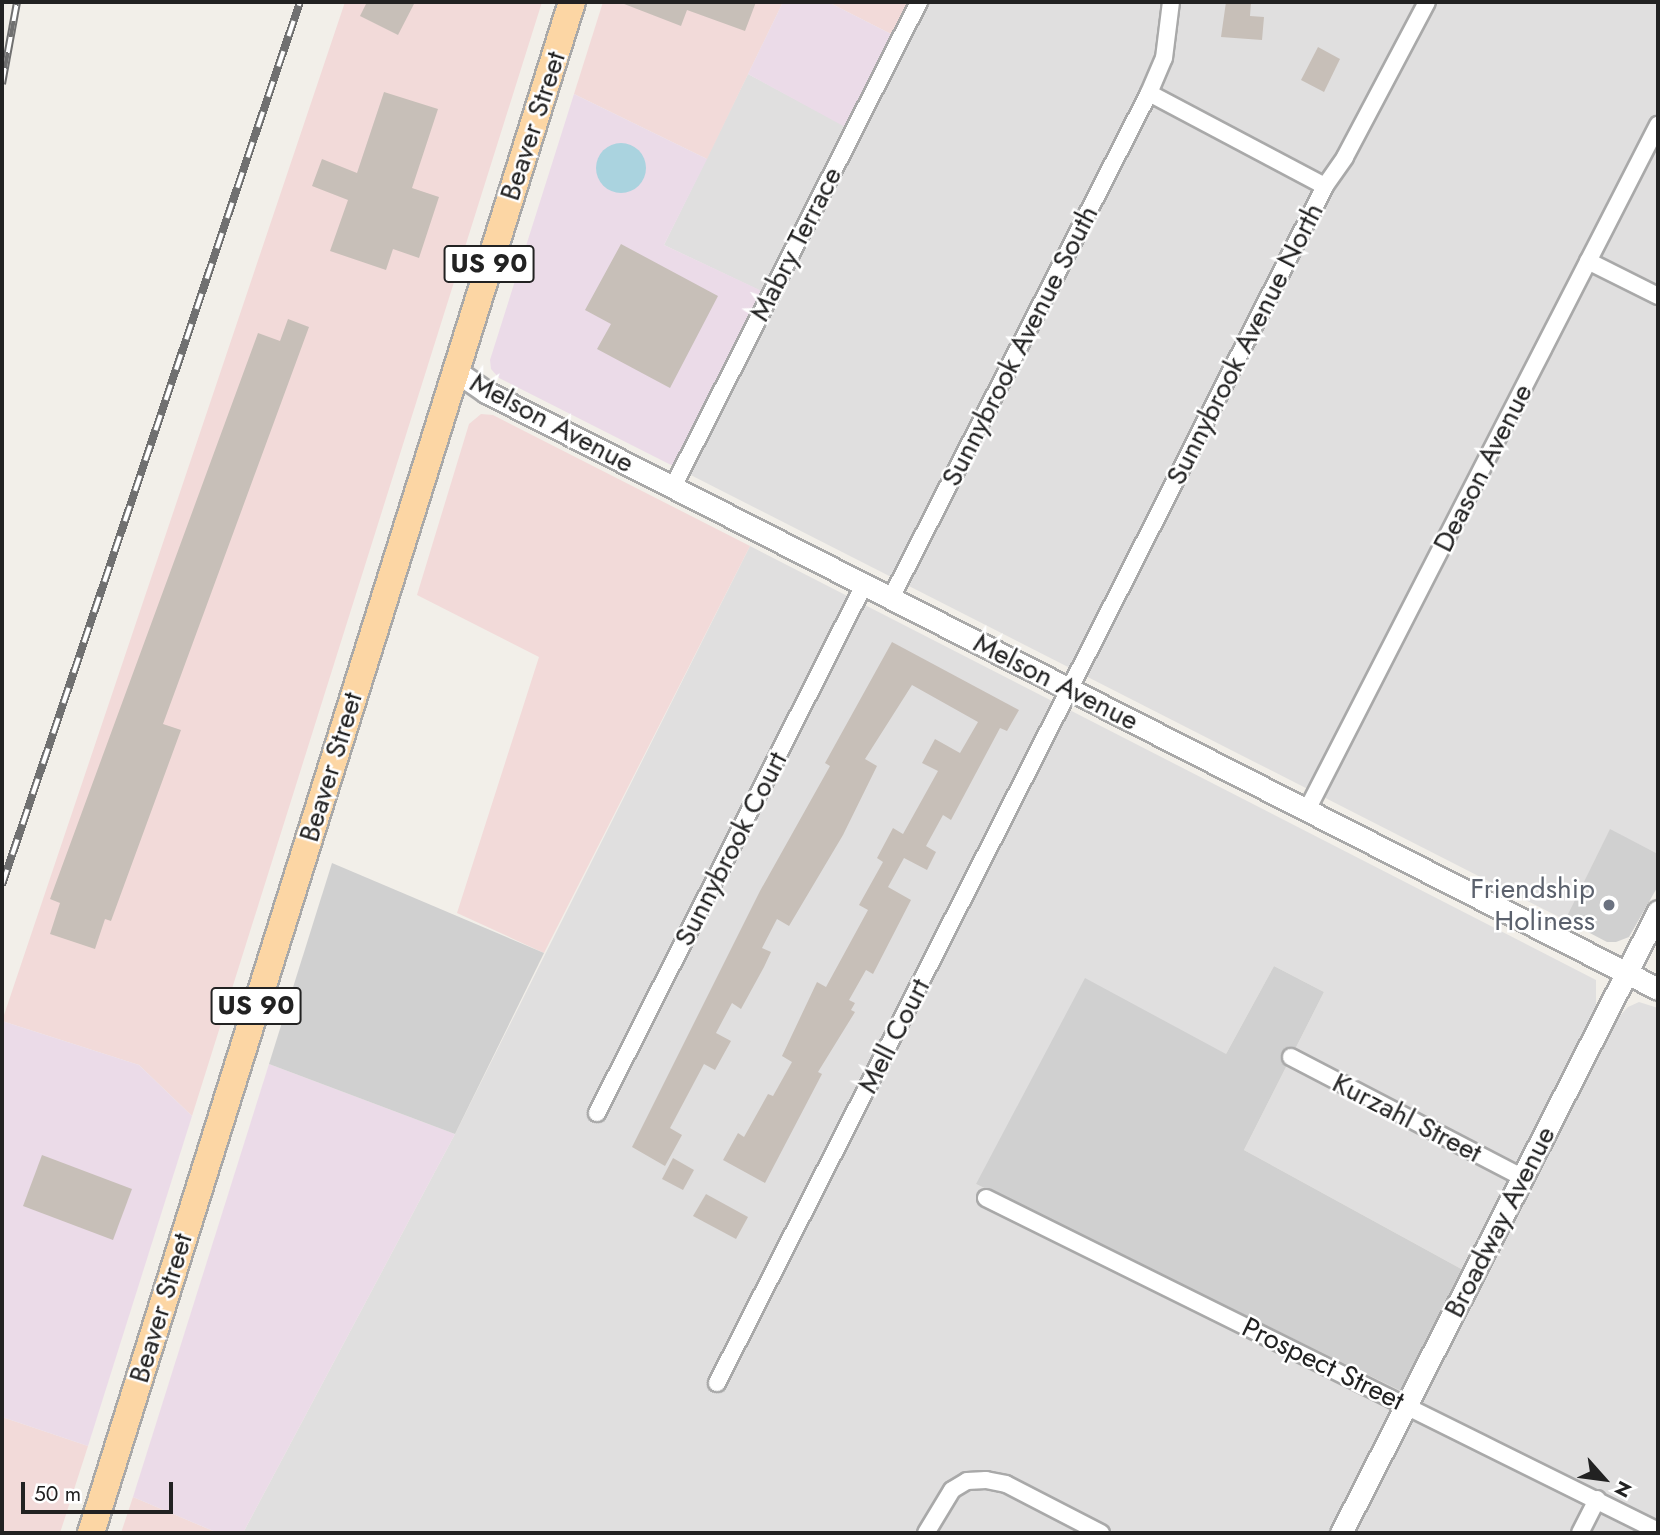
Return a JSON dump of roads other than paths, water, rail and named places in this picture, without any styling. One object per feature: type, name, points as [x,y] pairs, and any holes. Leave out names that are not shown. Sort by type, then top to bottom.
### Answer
[{"type":"main road","name":"Beaver Street","points":[[91,1533],[572,2]]},
{"type":"street","name":"Mabry Terrace","points":[[673,487],[919,2]]},
{"type":"street","name":"Sunnybrook Avenue South","points":[[891,598],[1149,93],[1164,58],[1171,2]]},
{"type":"street","name":"Sunnybrook Avenue North","points":[[1069,689],[1325,186],[1346,158],[1427,2]]},
{"type":"street","points":[[1149,93],[1325,186]]},
{"type":"street","name":"Deason Avenue","points":[[1307,810],[1658,125]]},
{"type":"street","points":[[1588,261],[1658,296]]},
{"type":"street","name":"Melson Avenue","points":[[456,371],[486,392],[1658,989]]},
{"type":"street","name":"Sunnybrook Court","points":[[597,1113],[864,584]]},
{"type":"street","name":"Mell Court","points":[[718,1383],[1069,689]]},
{"type":"street","name":"Broadway Avenue","points":[[1341,1533],[1658,911]]},
{"type":"street","name":"Kurzahl Street","points":[[1291,1057],[1523,1178]]},
{"type":"street","name":"Prospect Street","points":[[986,1198],[1658,1531]]},
{"type":"street","points":[[926,1533],[952,1490],[967,1481],[1006,1484],[1101,1533]]},
{"type":"street","points":[[1580,1533],[1597,1499]]},
{"type":"water","points":[[621,143],[638,151],[646,168],[638,185],[621,193],[604,185],[596,168],[604,151]]},
{"type":"railway","points":[[2,84],[17,2]]},
{"type":"railway","points":[[2,885],[300,2]]},
{"type":"place","name":"Friendship Holiness","points":[[1609,905]]}]
